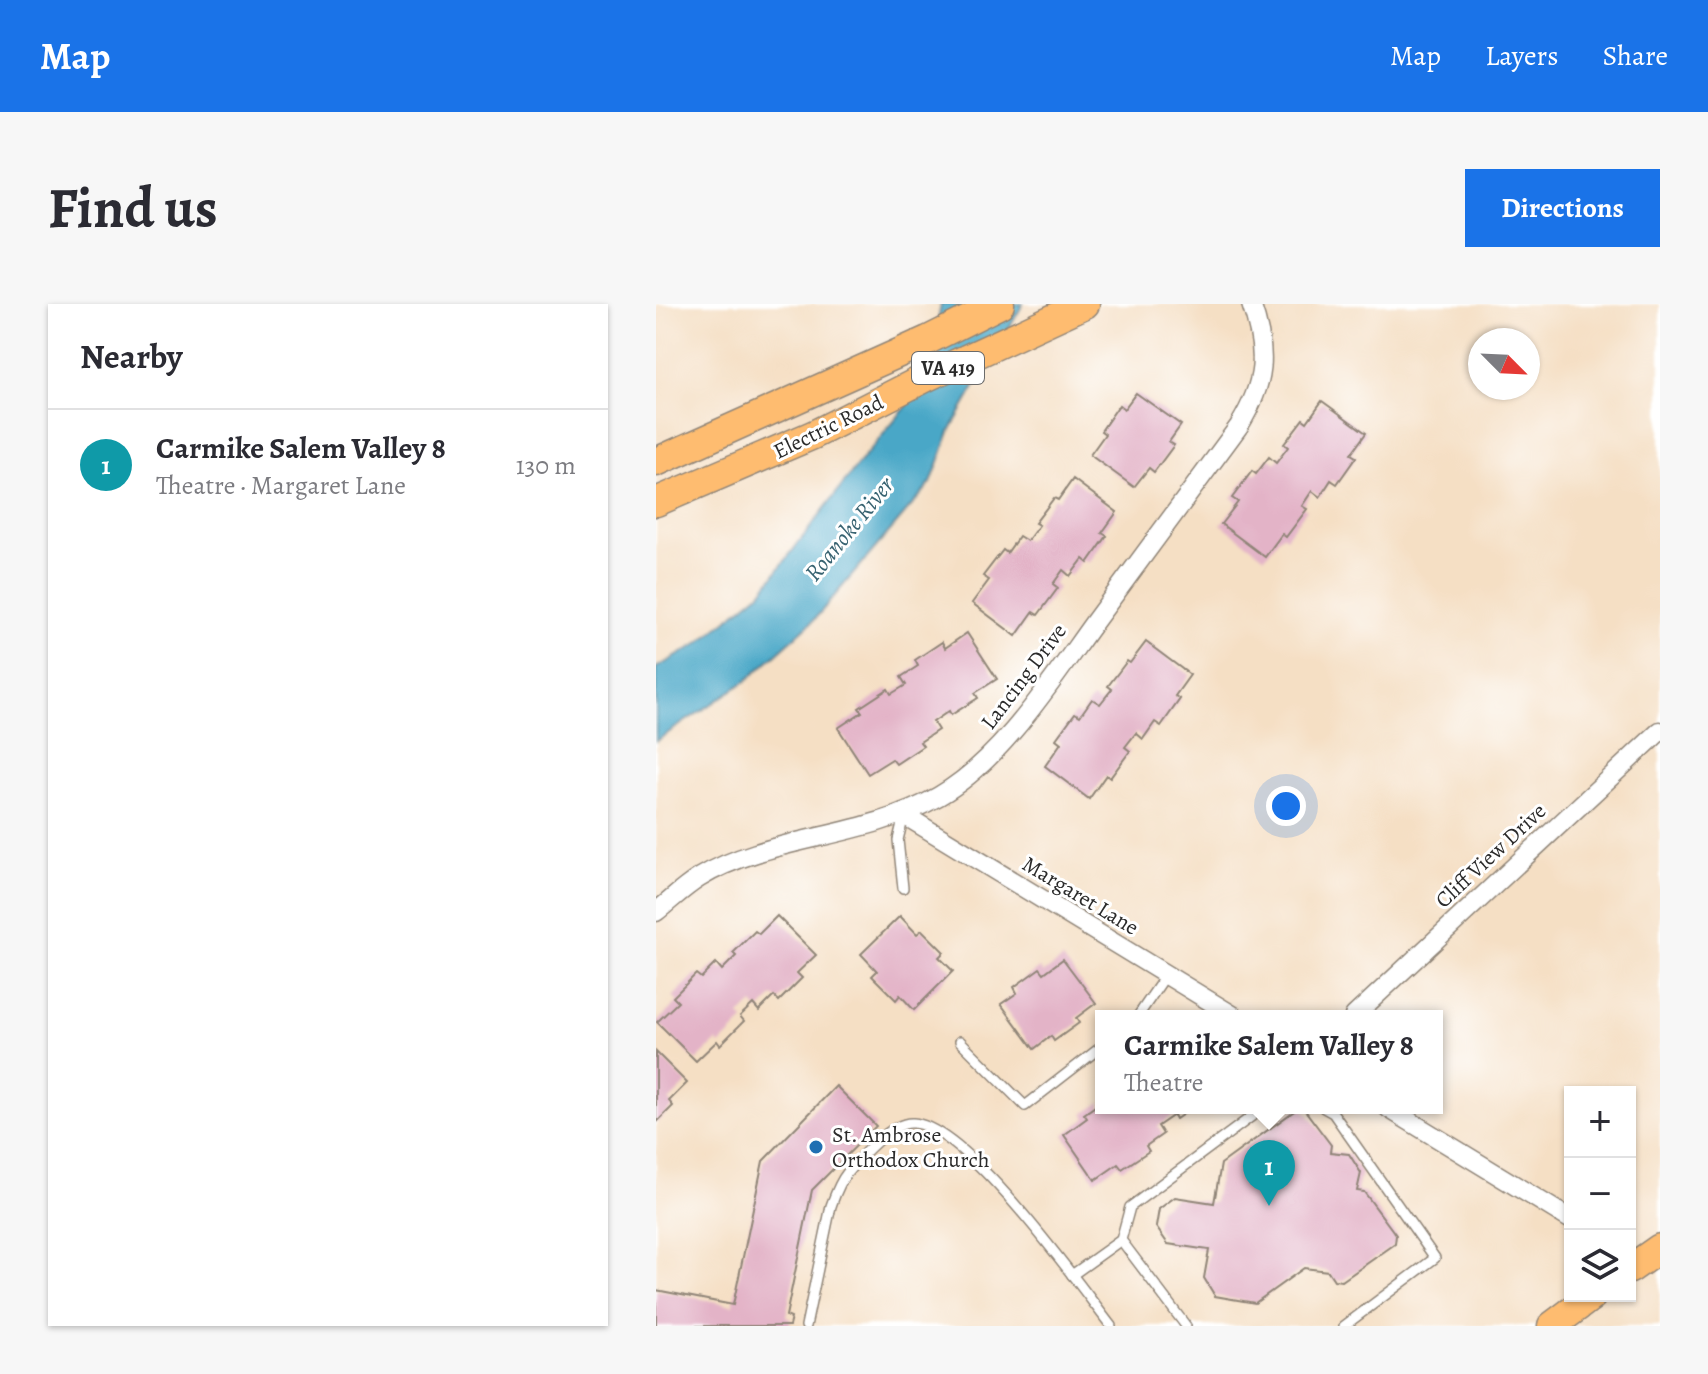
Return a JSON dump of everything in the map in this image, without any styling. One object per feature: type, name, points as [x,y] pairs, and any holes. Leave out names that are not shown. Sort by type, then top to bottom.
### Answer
[{"type":"main road","name":"Electric Road","points":[[656,462],[1000,304]]},
{"type":"main road","name":"Electric Road","points":[[656,502],[813,435],[927,377],[1085,304]]},
{"type":"main road","points":[[1552,1326],[1584,1302]]},
{"type":"street","name":"Lancing Drive","points":[[656,912],[700,878],[725,865],[751,855],[904,815],[961,781],[997,749],[1068,659],[1253,403],[1261,381],[1263,355],[1260,329],[1251,304]]},
{"type":"street","name":"Cliff View Drive","points":[[1360,1010],[1660,731]]},
{"type":"street","name":"Margaret Lane","points":[[904,815],[1224,1010]]},
{"type":"street","points":[[1398,1114],[1564,1215]]},
{"type":"lane","points":[[903,888],[898,840],[904,815]]},
{"type":"lane","points":[[1142,1010],[1166,975]]},
{"type":"lane","points":[[960,1041],[1025,1106],[1095,1052]]},
{"type":"lane","points":[[1072,1275],[1121,1240],[1130,1207],[1255,1114]]},
{"type":"lane","points":[[1334,1114],[1435,1258],[1344,1326]]},
{"type":"lane","points":[[806,1326],[831,1206],[838,1187],[847,1173],[891,1129],[903,1124],[926,1126],[981,1168],[1028,1217],[1111,1326]]},
{"type":"lane","points":[[1121,1240],[1186,1326]]},
{"type":"water","name":"Roanoke River","points":[[941,304],[1023,304],[951,429],[931,483],[813,621],[746,681],[656,741],[656,668],[698,644],[762,591],[860,462],[907,406],[935,338]]},
{"type":"building","points":[[1136,393],[1181,425],[1169,442],[1174,445],[1154,472],[1149,468],[1134,487],[1090,455],[1105,434],[1101,431],[1119,405],[1124,409]]},
{"type":"building","points":[[1322,401],[1366,433],[1351,454],[1356,457],[1337,484],[1331,480],[1320,497],[1312,491],[1302,506],[1307,509],[1286,537],[1282,534],[1265,557],[1221,524],[1238,502],[1232,498],[1252,471],[1256,474],[1269,457],[1276,463],[1288,447],[1284,444],[1303,419],[1307,422]]},
{"type":"building","points":[[1073,479],[1117,512],[1102,533],[1107,536],[1088,563],[1083,559],[1070,576],[1063,570],[1053,584],[1058,588],[1038,615],[1033,612],[1016,636],[972,603],[989,580],[983,576],[1003,550],[1007,553],[1019,536],[1027,541],[1039,525],[1035,523]]},
{"type":"building","points":[[967,633],[997,679],[975,693],[978,698],[933,722],[938,730],[920,742],[923,746],[896,764],[892,759],[868,774],[838,728],[862,712],[859,708],[888,689],[891,694],[906,685],[901,677],[918,666],[915,660],[942,642],[945,648]]},
{"type":"building","points":[[1146,642],[1190,675],[1175,696],[1180,699],[1161,726],[1155,722],[1143,739],[1136,733],[1125,747],[1130,751],[1110,778],[1106,775],[1089,799],[1045,766],[1061,743],[1056,739],[1075,713],[1080,716],[1092,699],[1100,704],[1112,689],[1108,686]]},
{"type":"building","points":[[777,916],[816,955],[797,973],[802,978],[779,1001],[774,996],[759,1011],[753,1004],[740,1016],[744,1021],[720,1045],[717,1041],[696,1061],[657,1022],[678,1002],[673,997],[696,974],[701,978],[716,963],[722,970],[736,956],[733,953],[755,931],[759,934]]},
{"type":"building","points":[[900,916],[917,934],[922,930],[944,952],[939,957],[953,971],[914,1010],[900,995],[896,1000],[872,976],[877,971],[861,954]]},
{"type":"building","points":[[1063,959],[1096,1003],[1076,1018],[1079,1023],[1054,1041],[1051,1036],[1034,1049],[1001,1004],[1017,993],[1014,987],[1040,968],[1044,973]]},
{"type":"building","points":[[656,1052],[687,1083],[669,1101],[673,1106],[656,1123]]},
{"type":"building","points":[[836,1086],[876,1126],[812,1190],[786,1316],[791,1318],[789,1326],[656,1326],[656,1290],[733,1305],[763,1161]]},
{"type":"building","points":[[1095,1106],[1095,1114],[1183,1114],[1176,1119],[1174,1115],[1158,1126],[1163,1134],[1146,1146],[1149,1151],[1122,1169],[1118,1164],[1095,1180],[1064,1135],[1087,1118],[1084,1114]]},
{"type":"building","points":[[1290,1114],[1308,1114],[1331,1145],[1330,1152],[1349,1154],[1361,1173],[1357,1191],[1364,1192],[1396,1235],[1395,1244],[1342,1281],[1334,1280],[1328,1271],[1304,1268],[1255,1303],[1215,1296],[1204,1278],[1209,1250],[1168,1244],[1156,1227],[1159,1209],[1175,1197],[1214,1203],[1221,1164]]},
{"type":"place","name":"St. Ambrose Orthodox Church","points":[[816,1147]]},
{"type":"place","name":"Carmike Salem Valley 8","points":[[1269,1206]]}]
